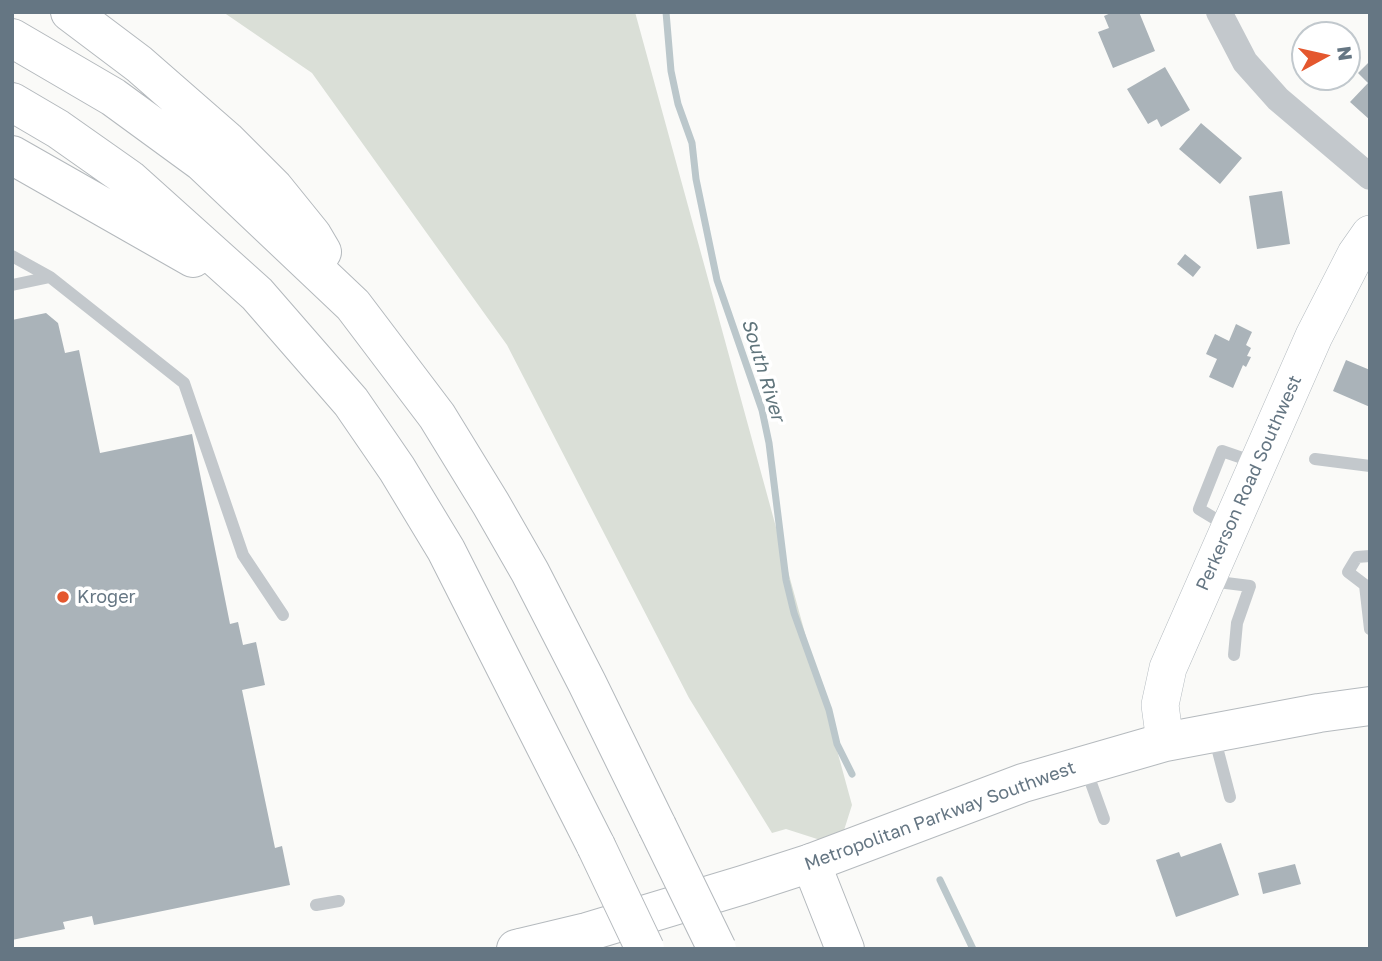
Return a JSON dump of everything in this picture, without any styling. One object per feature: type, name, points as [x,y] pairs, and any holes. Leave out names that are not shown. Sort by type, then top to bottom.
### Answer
[{"type":"main road","points":[[70,12],[139,64],[226,140],[274,188],[312,235],[352,305],[437,416],[491,504],[580,671],[717,949]]},
{"type":"main road","points":[[12,38],[113,97],[202,162],[352,305]]},
{"type":"main road","points":[[12,102],[58,129],[129,179],[257,294],[351,402],[397,469],[446,550],[596,846],[645,949]]},
{"type":"main road","points":[[12,155],[257,294]]},
{"type":"main road","name":"Metropolitan Parkway Southwest","points":[[519,948],[587,932],[811,863],[1023,783],[1165,742],[1370,706]]},
{"type":"main road","points":[[811,863],[845,949]]},
{"type":"street","points":[[1219,12],[1245,62],[1278,99],[1370,177]]},
{"type":"street","name":"Perkerson Road Southwest","points":[[1165,742],[1160,705],[1168,668],[1314,336],[1356,254],[1370,234]]},
{"type":"lane","points":[[12,256],[50,277],[184,383],[243,555],[283,615]]},
{"type":"lane","points":[[12,285],[50,277]]},
{"type":"lane","points":[[1315,460],[1370,466]]},
{"type":"lane","points":[[1370,556],[1357,557],[1348,572],[1365,585],[1370,629]]},
{"type":"lane","points":[[1206,580],[1250,586],[1237,623],[1234,656]]},
{"type":"lane","points":[[1213,733],[1230,797]]},
{"type":"lane","points":[[1085,765],[1104,819]]},
{"type":"lane","points":[[316,905],[339,901]]},
{"type":"shaded area","points":[[223,12],[635,12],[852,805],[839,846],[786,829],[772,833],[689,698],[507,345],[312,73]]},
{"type":"building","points":[[1113,12],[1139,12],[1155,51],[1113,68],[1098,32],[1109,28],[1104,16]]},
{"type":"building","points":[[1370,61],[1370,120],[1350,102],[1368,83],[1361,76],[1361,70]]},
{"type":"building","points":[[1165,67],[1190,110],[1161,127],[1157,119],[1148,124],[1127,89]]},
{"type":"building","points":[[1201,123],[1242,158],[1220,184],[1179,149]]},
{"type":"building","points":[[1282,191],[1290,244],[1257,249],[1249,196]]},
{"type":"building","points":[[1185,254],[1201,267],[1193,277],[1177,264]]},
{"type":"building","points":[[46,313],[58,323],[65,353],[79,350],[100,453],[192,434],[230,624],[238,622],[243,645],[256,642],[265,685],[242,690],[275,848],[282,846],[290,885],[94,925],[92,916],[63,922],[65,929],[12,940],[12,320]]},
{"type":"building","points":[[1236,324],[1252,332],[1246,345],[1251,348],[1247,356],[1251,357],[1246,367],[1243,365],[1233,388],[1209,377],[1217,359],[1206,354],[1215,334],[1229,341]]},
{"type":"building","points":[[1346,360],[1370,370],[1370,407],[1333,391]]},
{"type":"building","points":[[1221,843],[1239,895],[1176,917],[1156,860],[1179,852],[1181,857]]},
{"type":"building","points":[[1295,864],[1301,884],[1263,894],[1258,873]]},
{"type":"waterway","name":"South River","points":[[666,12],[671,71],[678,104],[692,143],[696,179],[717,280],[762,410],[769,443],[786,580],[794,613],[829,710],[837,744],[852,774]]},
{"type":"waterway","name":"South River","points":[[940,880],[973,949]]},
{"type":"place","name":"Kroger","points":[[63,597]]}]
